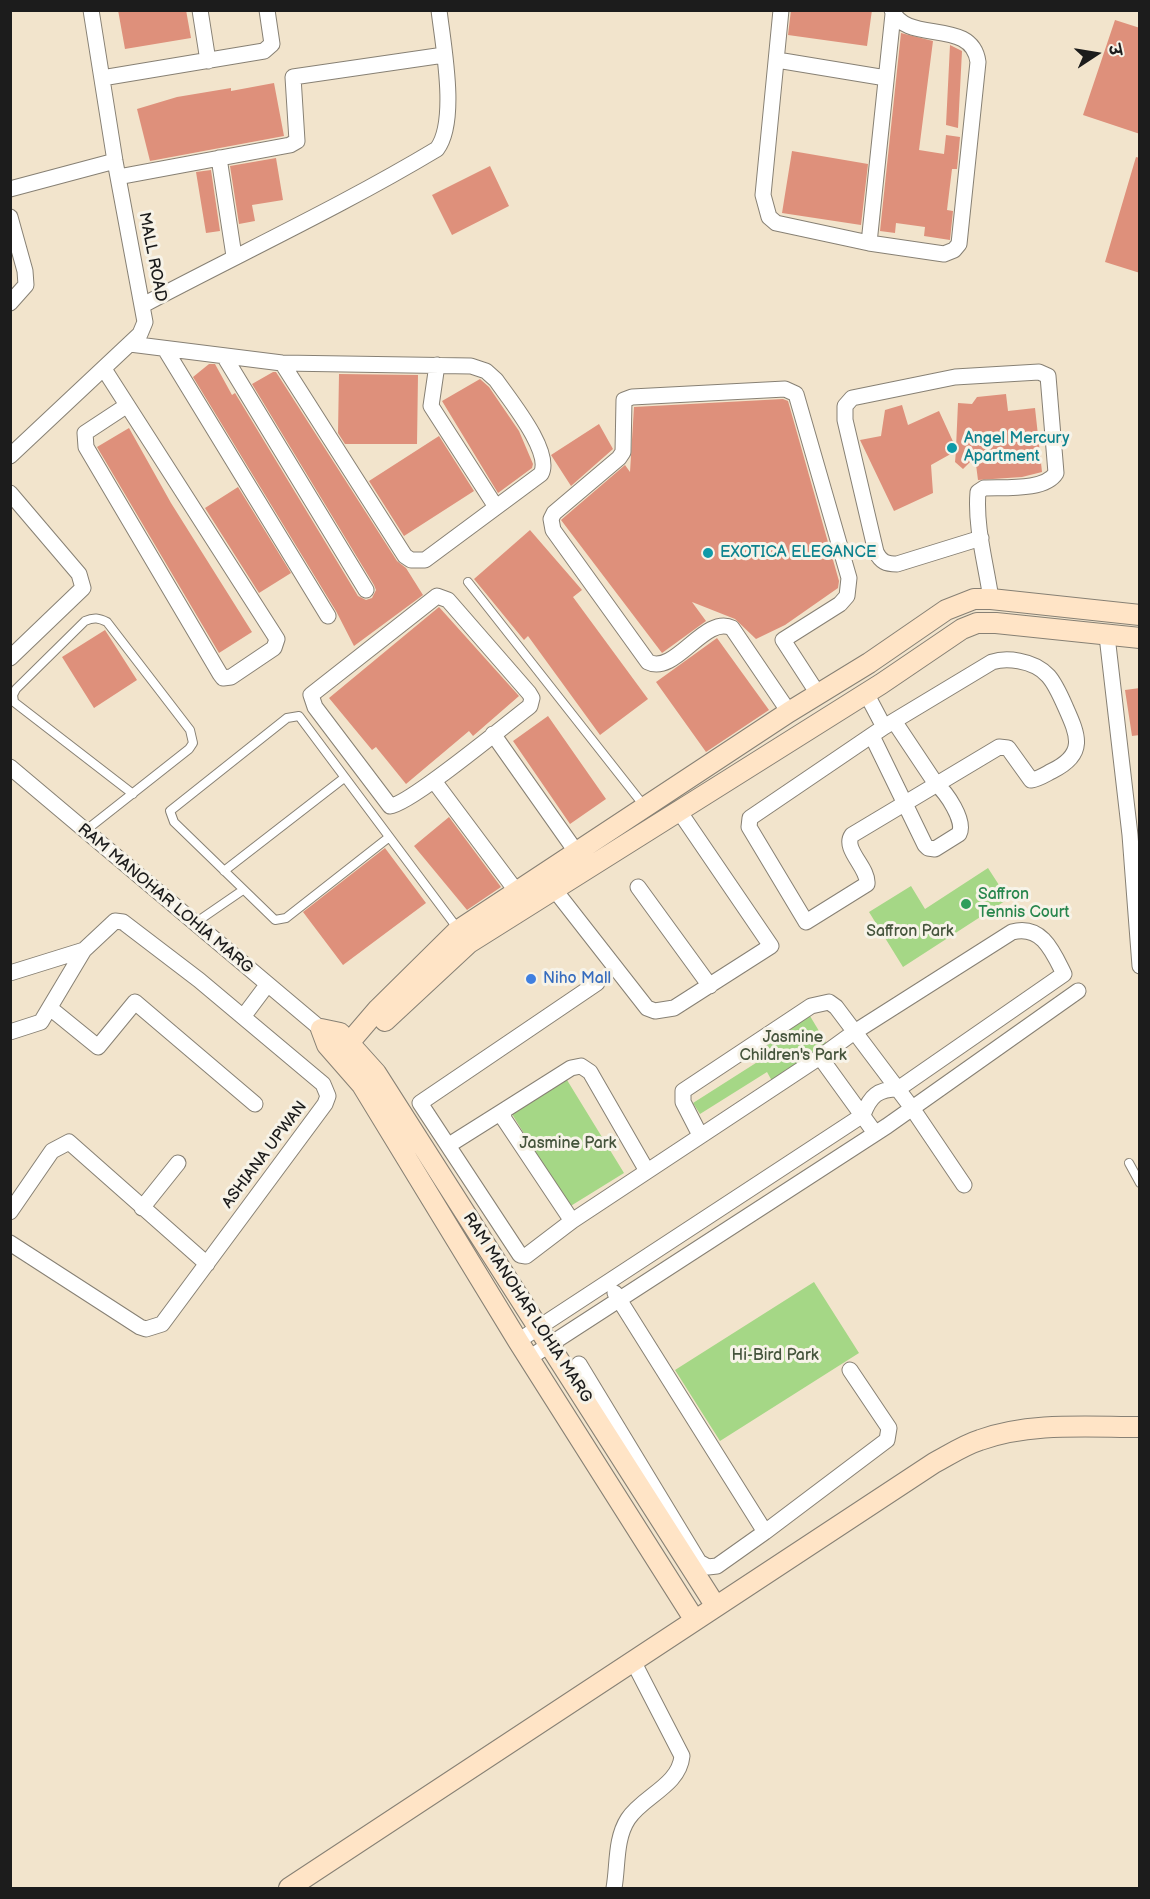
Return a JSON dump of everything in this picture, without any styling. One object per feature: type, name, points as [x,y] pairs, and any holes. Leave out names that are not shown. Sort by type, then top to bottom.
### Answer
[{"type":"street","name":"MALL ROAD","points":[[10,456],[130,344],[140,334],[145,322],[115,162],[91,10]]},
{"type":"street","points":[[200,10],[208,61]]},
{"type":"street","points":[[102,78],[264,51],[269,48],[272,36],[267,10]]},
{"type":"street","points":[[143,305],[234,256],[301,224],[437,149],[445,138],[447,118],[439,10]]},
{"type":"street","points":[[781,10],[763,195],[769,217],[776,223],[869,243],[944,254],[954,250],[959,244],[978,62],[976,51],[965,39],[913,26],[892,12],[869,243]]},
{"type":"street","points":[[118,177],[290,145],[297,141],[293,77],[444,55]]},
{"type":"street","points":[[777,60],[886,78]]},
{"type":"street","points":[[219,158],[234,256]]},
{"type":"street","points":[[10,189],[115,162]]},
{"type":"street","points":[[10,216],[25,271],[26,285],[10,303]]},
{"type":"street","points":[[130,344],[282,363],[471,366],[486,371],[496,380],[542,451],[545,467],[541,474],[425,560],[411,560],[405,556],[282,363]]},
{"type":"street","points":[[165,349],[328,616]]},
{"type":"street","points":[[224,356],[366,590]]},
{"type":"street","points":[[437,365],[431,406],[496,507]]},
{"type":"street","points":[[104,369],[277,639],[274,648],[231,677],[223,678],[220,674],[86,447],[85,434],[126,406]]},
{"type":"street","points":[[981,538],[897,564],[887,564],[880,560],[876,552],[845,420],[845,406],[852,398],[955,377],[1039,372],[1048,376],[1056,473],[1052,480],[1041,484],[984,488],[978,492],[981,538],[991,599]]},
{"type":"street","points":[[815,726],[795,708],[732,628],[727,625],[716,627],[664,663],[653,665],[648,662],[553,530],[551,519],[554,513],[619,458],[623,452],[623,405],[628,398],[785,389],[796,394],[849,578],[847,596],[840,604],[783,640],[818,694]]},
{"type":"street","points":[[10,493],[79,574],[82,588],[10,658]]},
{"type":"street","points":[[443,597],[531,698],[530,706],[434,781],[395,806],[385,803],[312,702],[311,695],[314,690],[431,599],[443,597]]},
{"type":"street","points":[[349,1054],[469,943],[554,889],[608,844],[645,807],[795,708],[870,663],[946,610],[974,599],[991,599],[1140,615]]},
{"type":"street","points":[[349,1054],[378,1009],[459,930],[578,853],[608,844],[678,811],[815,726],[962,629],[977,623],[996,623],[1140,638]]},
{"type":"street","points":[[1107,636],[1135,833],[1140,966]]},
{"type":"street","points":[[1000,659],[1033,663],[1053,678],[1077,732],[1077,743],[1072,757],[1063,766],[1031,780],[1008,748],[999,747],[849,839],[867,876],[867,884],[810,922],[804,921],[749,827],[750,818],[883,728],[1000,659]]},
{"type":"street","points":[[866,693],[883,728],[906,803],[926,845],[928,848],[935,849],[958,834],[961,829],[945,793],[883,728]]},
{"type":"street","points":[[493,734],[578,853]]},
{"type":"street","name":"RAM MANOHAR LOHIA MARG","points":[[10,767],[321,1029],[327,1045],[349,1054],[376,1073],[715,1605]]},
{"type":"street","points":[[434,781],[517,892]]},
{"type":"street","points":[[554,889],[647,1008],[664,1011],[674,1008],[710,986],[771,946],[678,811]]},
{"type":"street","points":[[638,887],[710,986]]},
{"type":"street","name":"ASHIANA UPWAN","points":[[10,973],[84,950],[115,921],[123,922],[323,1084],[328,1096],[325,1104],[162,1324],[146,1329],[10,1243]]},
{"type":"street","points":[[518,1341],[863,1115],[868,1101],[875,1094],[884,1089],[898,1089],[1064,974],[1049,945],[1038,933],[1022,929],[1012,932],[853,1032],[820,1057],[572,1221],[526,1256],[520,1255],[420,1103],[597,982]]},
{"type":"street","points":[[10,1032],[41,1022],[84,950]]},
{"type":"street","points":[[243,1017],[267,985]]},
{"type":"street","points":[[529,1358],[875,1133],[1078,991]]},
{"type":"street","points":[[50,1008],[98,1047],[135,1002],[255,1104]]},
{"type":"street","points":[[700,1135],[681,1096],[687,1087],[818,1004],[829,1002],[836,1007],[898,1089],[964,1185]]},
{"type":"street","name":"RAM MANOHAR LOHIA MARG","points":[[349,1054],[362,1085],[518,1341],[694,1619]]},
{"type":"street","points":[[820,1057],[875,1133]]},
{"type":"street","points":[[449,1145],[571,1068],[581,1066],[590,1072],[647,1171]]},
{"type":"street","points":[[503,1111],[504,1119],[572,1221]]},
{"type":"street","points":[[10,1212],[52,1151],[69,1142],[207,1264]]},
{"type":"street","points":[[142,1208],[178,1163]]},
{"type":"street","points":[[688,1229],[700,1247]]},
{"type":"street","points":[[609,1283],[765,1532]]},
{"type":"street","points":[[579,1364],[699,1562],[708,1567],[717,1566],[765,1532],[887,1440],[889,1428],[850,1370]]},
{"type":"street","points":[[290,1888],[715,1605],[934,1463],[979,1440],[1012,1431],[1049,1428],[1140,1427]]},
{"type":"street","points":[[614,1888],[623,1829],[636,1810],[675,1776],[681,1767],[682,1756],[633,1661]]},
{"type":"lane","points":[[468,582],[645,807]]},
{"type":"lane","points":[[85,831],[133,794],[189,749],[193,737],[108,622],[100,618],[92,618],[86,621],[16,689],[13,695],[14,702],[133,794]]},
{"type":"lane","points":[[388,838],[280,921],[271,918],[174,822],[170,811],[172,807],[293,716],[302,720],[459,930]]},
{"type":"lane","points":[[224,871],[344,778]]},
{"type":"lane","points":[[194,924],[243,890]]},
{"type":"lane","points":[[1129,1163],[1140,1183]]},
{"type":"green space","name":"Saffron Park","points":[[988,868],[1008,899],[903,967],[869,912],[911,886],[925,909]]},
{"type":"green space","name":"Jasmine Children's Park","points":[[810,1016],[828,1046],[772,1081],[767,1072],[700,1114],[693,1103],[759,1061],[753,1052]]},
{"type":"green space","name":"Jasmine Park","points":[[567,1080],[624,1173],[569,1207],[512,1114]]},
{"type":"green space","name":"Hi-Bird Park","points":[[814,1282],[859,1353],[720,1441],[675,1370]]},
{"type":"building","points":[[118,10],[186,10],[191,38],[125,49]]},
{"type":"building","points":[[791,10],[872,10],[867,46],[788,35]]},
{"type":"building","points":[[1115,20],[1140,28],[1140,134],[1083,115]]},
{"type":"building","points":[[901,33],[933,41],[919,150],[944,154],[946,135],[960,137],[957,169],[952,169],[947,210],[953,211],[950,240],[924,236],[925,227],[896,223],[895,233],[880,231]]},
{"type":"building","points":[[950,45],[962,51],[958,128],[946,125]]},
{"type":"building","points":[[274,83],[284,136],[150,161],[137,109],[177,97]]},
{"type":"building","points":[[792,151],[868,164],[861,225],[782,213]]},
{"type":"building","points":[[1136,157],[1140,158],[1140,273],[1105,262]]},
{"type":"building","points":[[276,158],[283,200],[252,205],[255,221],[239,224],[230,166]]},
{"type":"building","points":[[490,166],[509,206],[452,235],[432,195]]},
{"type":"building","points":[[211,170],[220,231],[206,233],[196,172]]},
{"type":"building","points":[[209,364],[215,364],[232,395],[235,393],[358,596],[366,600],[372,598],[376,590],[374,585],[252,384],[273,372],[276,372],[397,561],[406,568],[423,595],[354,646],[336,611],[193,377]]},
{"type":"building","points":[[339,374],[418,375],[417,444],[345,444],[338,433]]},
{"type":"building","points":[[480,379],[489,387],[519,431],[533,464],[532,468],[498,493],[442,401]]},
{"type":"building","name":"Angel Mercury Apartment","points":[[1006,394],[1008,411],[1035,408],[1042,472],[1022,477],[978,480],[975,457],[963,469],[955,462],[956,451],[931,465],[933,493],[894,511],[860,440],[881,436],[885,410],[902,405],[908,425],[939,411],[956,448],[958,403],[972,404],[977,397]]},
{"type":"building","name":"EXOTICA ELEGANCE","points":[[783,399],[788,401],[839,581],[838,588],[785,625],[756,639],[735,619],[692,602],[706,621],[662,653],[561,520],[625,465],[630,472],[634,407]]},
{"type":"building","points":[[599,424],[613,449],[571,486],[551,455]]},
{"type":"building","points":[[129,428],[171,503],[252,632],[219,653],[97,447]]},
{"type":"building","points":[[439,436],[474,491],[404,536],[369,481]]},
{"type":"building","points":[[238,487],[291,573],[259,593],[205,508]]},
{"type":"building","points":[[530,530],[582,590],[573,597],[648,699],[600,735],[528,636],[524,640],[474,579]]},
{"type":"building","points":[[439,607],[519,696],[473,736],[469,731],[406,784],[376,747],[372,750],[329,698]]},
{"type":"building","points":[[105,630],[137,680],[94,708],[62,657]]},
{"type":"building","points":[[717,638],[769,710],[706,752],[656,682]]},
{"type":"building","points":[[1140,688],[1140,735],[1132,736],[1125,690]]},
{"type":"building","points":[[548,716],[606,799],[570,824],[513,741]]},
{"type":"building","points":[[449,817],[501,887],[467,910],[414,846]]},
{"type":"building","points":[[385,848],[426,903],[343,965],[303,912]]},
{"type":"place","name":"Angel Mercury Apartment","points":[[952,448]]},
{"type":"place","name":"EXOTICA ELEGANCE","points":[[708,553]]},
{"type":"place","name":"Saffron Tennis Court","points":[[966,904]]},
{"type":"place","name":"Niho Mall","points":[[531,979]]}]
